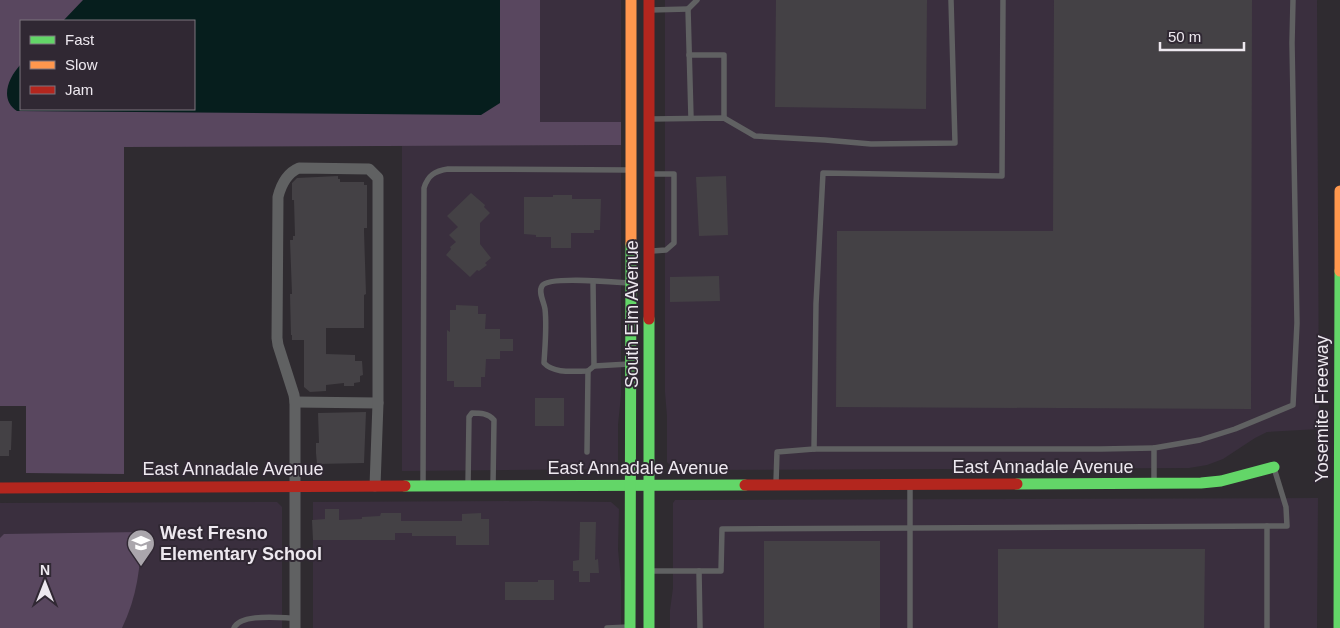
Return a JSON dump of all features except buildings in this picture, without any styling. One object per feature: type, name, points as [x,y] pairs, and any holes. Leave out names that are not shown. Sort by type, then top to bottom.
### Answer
[{"type":"main road","name":"South Elm Avenue","points":[[630,627],[631,0]]},
{"type":"main road","name":"South Elm Avenue","points":[[649,5],[649,628]]},
{"type":"main road","name":"Yosemite Freeway","points":[[1339,628],[1340,191]]},
{"type":"main road","name":"East Annadale Avenue","points":[[0,488],[1154,484],[1221,481],[1274,467]]},
{"type":"street","points":[[295,623],[295,402],[277,338],[278,197],[280,188],[287,177],[292,171],[299,168],[369,169],[378,178],[378,403],[375,486]]},
{"type":"street","points":[[295,402],[378,403]]},
{"type":"lane","points":[[691,118],[688,9],[697,0]]},
{"type":"lane","points":[[649,119],[724,118],[755,136],[871,144],[955,143],[951,0]]},
{"type":"lane","points":[[814,448],[816,304],[823,174],[1002,176],[1003,0]]},
{"type":"lane","points":[[776,485],[777,452],[814,448],[1101,450],[1154,448],[1200,440],[1235,429],[1293,405],[1297,323],[1292,79],[1293,0]]},
{"type":"lane","points":[[649,5],[688,9]]},
{"type":"lane","points":[[689,55],[724,55],[724,118]]},
{"type":"lane","points":[[422,486],[424,188],[431,175],[438,170],[448,169],[631,170]]},
{"type":"lane","points":[[649,174],[674,174],[674,243],[666,250],[649,251]]},
{"type":"lane","points":[[631,283],[560,280],[546,282],[540,290],[545,307],[544,363],[548,367],[558,370],[588,371],[594,366],[631,364]]},
{"type":"lane","points":[[593,281],[594,366]]},
{"type":"lane","points":[[586,452],[588,371]]},
{"type":"lane","points":[[468,486],[468,417],[472,414],[480,413],[491,416],[494,420],[493,486]]},
{"type":"lane","points":[[1154,448],[1154,484]]},
{"type":"lane","points":[[649,570],[721,571],[722,529],[1287,526],[1286,507],[1274,467]]},
{"type":"lane","points":[[910,485],[910,628]]},
{"type":"lane","points":[[1267,526],[1268,628]]},
{"type":"lane","points":[[700,571],[700,628]]},
{"type":"lane","points":[[234,628],[242,620],[253,618],[295,623]]},
{"type":"lane","points":[[607,628],[630,627]]},
{"type":"shaded area","points":[[0,0],[540,0],[540,122],[621,122],[621,145],[124,147],[124,474],[26,473],[26,406],[0,406]]},
{"type":"shaded area","points":[[83,0],[500,0],[500,103],[481,115],[17,111],[8,101],[7,89],[12,76],[20,65],[20,110],[195,110],[195,20],[64,20]]},
{"type":"shaded area","points":[[540,0],[621,0],[621,122],[540,122]]},
{"type":"shaded area","points":[[665,0],[1317,0],[1319,429],[1267,432],[1223,459],[1207,465],[1189,468],[675,470],[667,462],[665,392]]},
{"type":"shaded area","points":[[621,145],[621,395],[618,425],[618,461],[610,469],[402,471],[402,146]]},
{"type":"shaded area","points":[[1318,498],[1317,628],[670,628],[673,588],[673,503],[675,500]]},
{"type":"shaded area","name":"West Fresno Elementary School","points":[[277,502],[282,507],[282,628],[0,628],[0,503]]},
{"type":"shaded area","points":[[313,502],[611,502],[619,509],[618,549],[621,581],[621,628],[313,628]]},
{"type":"shaded area","points":[[141,532],[135,593],[122,628],[0,628],[0,538],[4,534]]},
{"type":"traffic: fast","points":[[630,628],[631,244]]},
{"type":"traffic: fast","points":[[1339,628],[1340,271]]},
{"type":"traffic: fast","points":[[649,319],[649,628]]},
{"type":"traffic: fast","points":[[1017,484],[1201,483],[1221,481],[1274,467]]},
{"type":"traffic: fast","points":[[405,486],[745,485]]},
{"type":"traffic: slow","points":[[631,0],[631,244]]},
{"type":"traffic: slow","points":[[1340,191],[1340,271]]},
{"type":"traffic: jam","points":[[649,0],[649,319]]},
{"type":"traffic: jam","points":[[745,485],[1017,484]]},
{"type":"traffic: jam","points":[[0,488],[405,486]]},
{"type":"place","name":"West Fresno Elementary School","points":[[141,567]]}]
